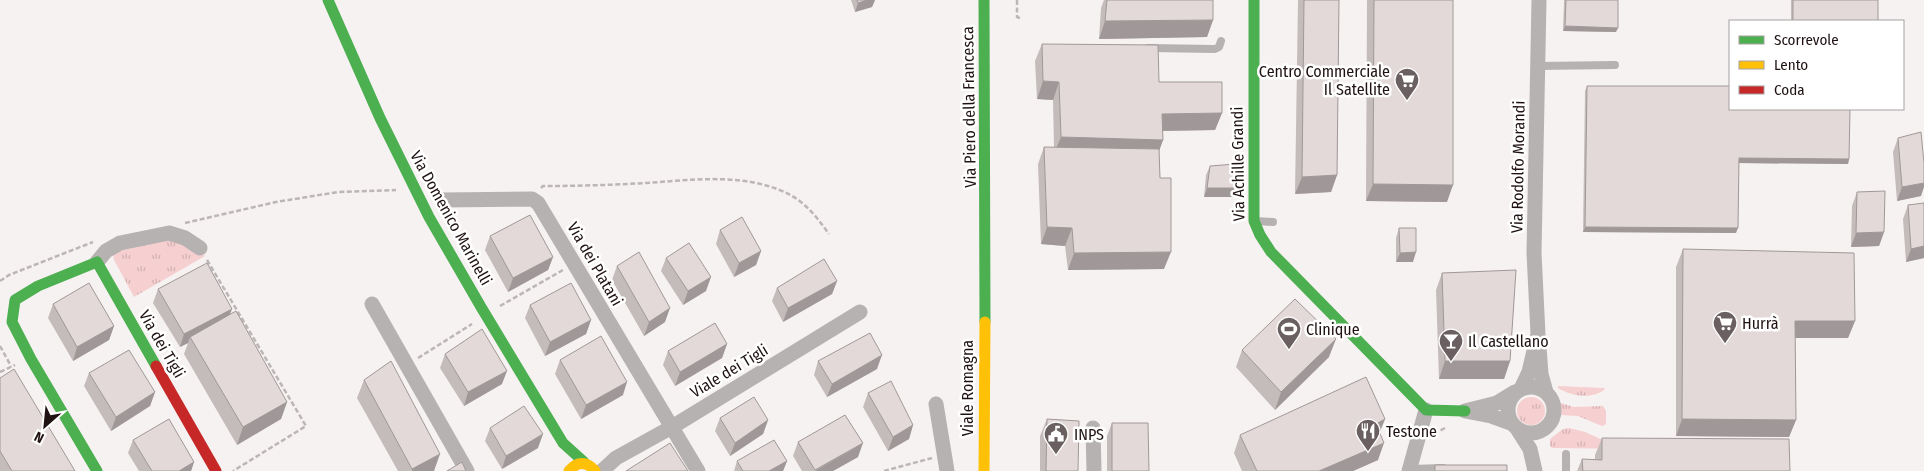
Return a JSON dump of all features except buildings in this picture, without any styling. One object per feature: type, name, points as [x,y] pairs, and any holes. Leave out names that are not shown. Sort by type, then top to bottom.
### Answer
[{"type":"street","name":"Via Domenico Marinelli","points":[[328,0],[414,187],[443,241],[563,443],[569,471]]},
{"type":"street","name":"Via Piero della Francesca","points":[[984,0],[985,305]]},
{"type":"street","name":"Via Achille Grandi","points":[[1254,0],[1254,221],[1271,252],[1426,410]]},
{"type":"street","name":"Via Rodolfo Morandi","points":[[1539,0],[1534,254],[1541,374],[1546,392]]},
{"type":"street","points":[[442,200],[532,199]]},
{"type":"street","name":"Via dei Platani","points":[[532,199],[547,216],[698,471]]},
{"type":"street","points":[[97,471],[31,359],[12,322],[15,300],[38,286],[97,262],[106,251],[120,243],[169,233],[185,238],[200,248]]},
{"type":"street","name":"Via dei Tigli","points":[[97,262],[216,471]]},
{"type":"street","points":[[372,304],[467,471]]},
{"type":"street","name":"Viale Romagna","points":[[984,471],[985,305]]},
{"type":"street","name":"Viale dei Tigli","points":[[569,471],[575,464],[593,468],[616,458],[672,427],[860,312]]},
{"type":"street","name":"Via Rodolfo Morandi","points":[[1519,390],[1529,372],[1538,334]]},
{"type":"street","points":[[1465,411],[1497,403],[1519,390],[1533,386],[1546,392],[1551,399],[1554,411],[1542,437],[1537,471]]},
{"type":"street","points":[[1519,390],[1508,404],[1508,415],[1530,449],[1537,471]]},
{"type":"street","name":"Viale Romagna","points":[[936,404],[947,471]]},
{"type":"street","points":[[1409,470],[1426,410],[1465,411],[1491,416],[1531,433],[1547,426]]},
{"type":"street","points":[[1093,428],[1094,471]]},
{"type":"street","name":"Via Domenico Marinelli","points":[[563,443],[593,468]]},
{"type":"lane","points":[[1137,48],[1215,49],[1219,47],[1221,41]]},
{"type":"lane","points":[[1538,66],[1615,65]]},
{"type":"lane","points":[[1254,221],[1273,222]]},
{"type":"lane","points":[[1566,454],[1566,471]]},
{"type":"lane","points":[[1409,470],[1448,467]]},
{"type":"path","points":[[1017,0],[1017,17],[1020,18]]},
{"type":"path","points":[[532,199],[543,186],[707,180],[755,182],[784,192],[802,203],[814,213],[830,234]]},
{"type":"path","points":[[179,224],[276,202],[338,192],[398,190],[414,187]]},
{"type":"path","points":[[0,281],[9,275],[100,239]]},
{"type":"path","points":[[200,248],[306,426],[233,471]]},
{"type":"path","points":[[0,346],[11,366]]},
{"type":"path","points":[[1420,432],[1430,436],[1450,426]]},
{"type":"path","points":[[884,471],[945,454]]},
{"type":"green space","points":[[169,239],[198,250],[205,256],[134,297],[114,260],[113,254],[117,250]]},
{"type":"green space","points":[[1558,386],[1605,389],[1594,395],[1582,396],[1563,391]]},
{"type":"green space","points":[[1531,397],[1541,401],[1545,411],[1541,421],[1531,425],[1521,421],[1517,411],[1521,401]]},
{"type":"green space","points":[[1561,403],[1574,407],[1603,406],[1606,411],[1606,424],[1602,426],[1578,416],[1561,415],[1559,410]]},
{"type":"green space","points":[[1569,428],[1585,432],[1607,442],[1644,449],[1552,448],[1550,446],[1550,439],[1563,429]]},
{"type":"traffic: fast","points":[[328,0],[380,118],[429,217],[563,443],[584,462]]},
{"type":"traffic: fast","points":[[984,0],[985,322]]},
{"type":"traffic: fast","points":[[1254,0],[1254,221],[1260,235],[1271,252],[1426,410],[1465,411]]},
{"type":"traffic: fast","points":[[97,471],[31,359],[12,322],[15,300],[38,286],[97,262],[156,366]]},
{"type":"traffic: slow","points":[[984,471],[985,322]]},
{"type":"traffic: slow","points":[[569,471],[579,464],[589,465],[595,471]]},
{"type":"traffic: jam","points":[[156,366],[216,471]]},
{"type":"place","name":"Centro Commerciale Il Satellite","points":[[1407,101]]},
{"type":"place","name":"Hurrà","points":[[1725,344]]},
{"type":"place","name":"Clinique","points":[[1289,350]]},
{"type":"place","name":"Il Castellano","points":[[1451,362]]},
{"type":"place","name":"Testone","points":[[1368,452]]},
{"type":"place","name":"INPS","points":[[1056,455]]}]
